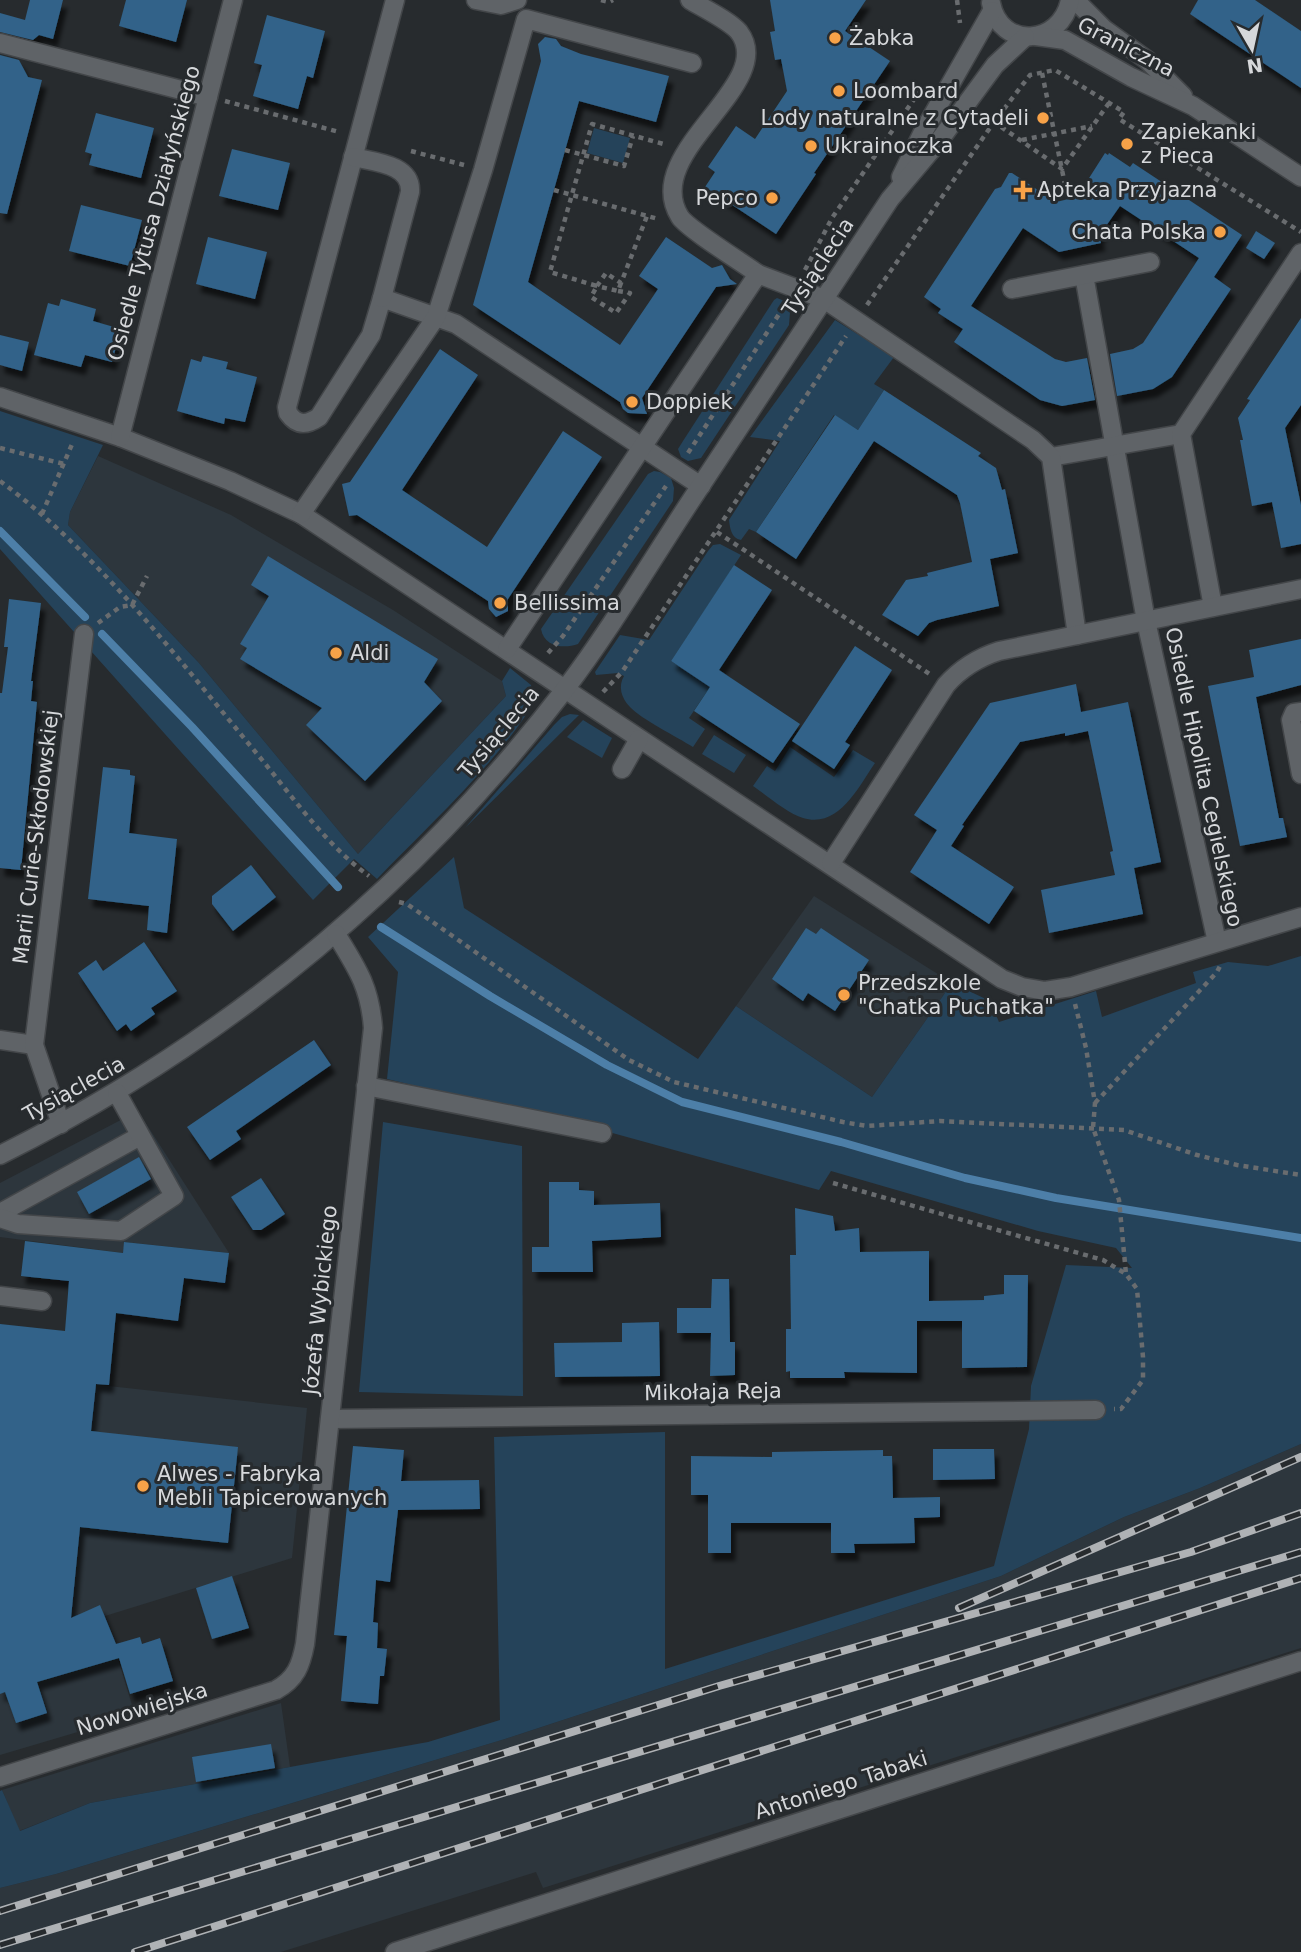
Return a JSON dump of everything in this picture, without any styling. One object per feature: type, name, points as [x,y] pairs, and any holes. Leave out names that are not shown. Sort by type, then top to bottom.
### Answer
[{"type":"street","name":"Osiedle Tytusa Działyńskiego","points":[[120,437],[233,0]]},
{"type":"street","points":[[354,157],[397,168],[410,182],[410,192],[371,335],[319,417],[306,424],[297,422],[288,414],[287,407],[395,0]]},
{"type":"street","points":[[476,0],[501,5],[517,0]]},
{"type":"street","points":[[690,0],[737,30],[745,42],[745,62],[741,77],[698,133],[674,177],[672,202],[682,220],[758,274],[824,299],[1033,440],[1051,457],[1077,635]]},
{"type":"street","name":"Tysiąclecia","points":[[0,1155],[117,1093],[232,1016],[337,934],[441,833],[565,689],[890,199],[939,141],[995,65],[1030,36],[1056,27],[1072,0]]},
{"type":"street","name":"Graniczna","points":[[1072,0],[1097,23],[1147,60],[1193,106]]},
{"type":"street","points":[[991,4],[1005,28],[1030,36]]},
{"type":"street","name":"Tysiąclecia","points":[[890,199],[991,4]]},
{"type":"street","points":[[301,514],[436,317],[483,170],[526,19],[692,63]]},
{"type":"street","name":"Graniczna","points":[[1030,36],[1065,40],[1131,77],[1193,106],[1301,177]]},
{"type":"street","points":[[0,43],[208,97]]},
{"type":"street","points":[[1213,607],[1181,433],[1301,253]]},
{"type":"street","points":[[1012,289],[1150,262]]},
{"type":"street","points":[[507,649],[758,274]]},
{"type":"street","name":"Osiedle Hipolita Cegielskiego","points":[[1084,275],[1146,621],[1217,942]]},
{"type":"street","points":[[382,299],[456,324],[701,486]]},
{"type":"street","points":[[0,397],[120,437],[230,481],[301,514],[565,689]]},
{"type":"street","points":[[1051,457],[1181,433]]},
{"type":"street","name":"Osiedle Hipolita Cegielskiego","points":[[831,863],[946,685],[980,657],[1301,589]]},
{"type":"street","name":"Marii Curie-Skłodowskiej","points":[[61,1124],[34,1045],[84,634]]},
{"type":"street","name":"Osiedle Hipolita Cegielskiego","points":[[565,689],[831,863],[1002,979],[1022,987],[1045,991],[1071,986],[1301,917]]},
{"type":"street","points":[[1301,712],[1294,713],[1291,720],[1301,774]]},
{"type":"street","points":[[622,769],[639,739]]},
{"type":"street","name":"Józefa Wybickiego","points":[[294,1678],[305,1644],[373,1028],[365,984],[337,934]]},
{"type":"street","points":[[0,1040],[34,1045]]},
{"type":"street","points":[[366,1086],[602,1133]]},
{"type":"street","points":[[0,1215],[18,1224],[121,1231],[174,1196],[117,1093]]},
{"type":"street","points":[[0,1215],[141,1136]]},
{"type":"street","points":[[0,1296],[42,1301]]},
{"type":"street","name":"Mikołaja Reja","points":[[330,1419],[1096,1410]]},
{"type":"street","name":"Antoniego Tabaki","points":[[395,1952],[1301,1661]]},
{"type":"street","name":"Nowowiejska","points":[[0,1777],[276,1690],[294,1678]]},
{"type":"path","points":[[601,0],[613,0]]},
{"type":"path","points":[[957,0],[961,32]]},
{"type":"path","points":[[599,696],[622,672],[856,321],[994,122],[1030,75],[1055,70],[1124,112],[1119,119],[1301,232]]},
{"type":"path","points":[[1042,73],[1068,199]]},
{"type":"path","points":[[545,656],[564,636],[677,470],[796,289],[832,218],[926,81]]},
{"type":"path","points":[[208,97],[359,137]]},
{"type":"path","points":[[1062,169],[1109,103]]},
{"type":"path","points":[[994,122],[1062,169]]},
{"type":"path","points":[[621,283],[606,273],[597,286],[591,298],[616,313],[630,293],[597,286],[550,272],[592,124],[688,152]]},
{"type":"path","points":[[1020,140],[1093,126]]},
{"type":"path","points":[[565,150],[624,166],[633,136]]},
{"type":"path","points":[[408,150],[483,170]]},
{"type":"path","points":[[554,190],[674,223],[682,220]]},
{"type":"path","points":[[618,291],[647,216]]},
{"type":"path","points":[[41,514],[80,425]]},
{"type":"path","points":[[0,448],[64,464]]},
{"type":"path","points":[[0,481],[41,514],[132,605],[320,829],[356,867],[375,880]]},
{"type":"path","points":[[717,532],[946,685]]},
{"type":"path","points":[[132,605],[147,576]]},
{"type":"path","points":[[84,634],[120,607],[132,605]]},
{"type":"path","points":[[612,666],[622,672]]},
{"type":"path","points":[[394,899],[407,904],[467,944],[629,1059],[674,1082],[867,1126],[940,1121],[1124,1130],[1197,1155],[1237,1165],[1301,1175]]},
{"type":"path","points":[[1095,1104],[1217,972],[1221,958],[1217,942]]},
{"type":"path","points":[[1071,986],[1086,1048],[1095,1104],[1093,1128],[1119,1200],[1126,1274]]},
{"type":"path","points":[[833,1183],[1103,1260],[1126,1274],[1137,1289],[1143,1380],[1121,1409],[1096,1410]]},
{"type":"shaded area","points":[[594,128],[630,138],[623,163],[587,153]]},
{"type":"shaded area","points":[[777,298],[787,302],[790,312],[789,325],[701,458],[688,461],[681,457],[678,449]]},
{"type":"shaded area","points":[[835,320],[894,357],[874,384],[884,390],[858,430],[834,415],[756,532],[749,529],[741,540],[738,539],[732,532],[729,520],[780,441],[750,437]]},
{"type":"shaded area","points":[[0,411],[103,445],[70,512],[68,525],[199,663],[358,854],[506,696],[502,681],[510,668],[531,685],[534,703],[480,772],[377,879],[354,859],[313,900],[0,549]]},
{"type":"shaded area","points":[[98,456],[231,515],[393,610],[502,681],[506,696],[358,854],[199,663],[68,525],[70,512]]},
{"type":"shaded area","points":[[654,471],[671,478],[674,488],[673,501],[578,644],[561,646],[550,643],[541,629],[648,474]]},
{"type":"shaded area","points":[[720,544],[741,555],[671,661],[710,687],[689,718],[705,729],[693,747],[630,707],[621,692],[624,676],[618,673],[596,675],[595,672],[620,635],[649,640],[708,551],[713,545]]},
{"type":"shaded area","points":[[570,714],[579,715],[465,828],[554,725]]},
{"type":"shaded area","points":[[583,720],[612,738],[602,758],[567,737]]},
{"type":"shaded area","points":[[714,735],[746,755],[734,773],[702,754]]},
{"type":"shaded area","points":[[790,747],[834,777],[853,750],[875,763],[855,793],[837,811],[816,820],[803,818],[753,786],[767,766],[775,771]]},
{"type":"shaded area","points":[[454,857],[464,908],[698,1059],[736,1006],[872,1097],[952,983],[990,1001],[999,1022],[1096,991],[1102,1017],[1196,983],[1193,972],[1228,962],[1268,966],[1301,956],[1301,1444],[1200,1488],[1124,1517],[1001,1576],[505,1739],[56,1874],[0,1888],[2,1790],[20,1831],[90,1803],[428,1742],[500,1720],[494,1437],[665,1432],[665,1669],[994,1566],[1029,1429],[1031,1386],[1066,1265],[1132,1268],[1116,1248],[1038,1231],[831,1171],[819,1190],[587,1126],[387,1079],[398,972],[368,937]]},
{"type":"shaded area","name":"Przedszkole \"Chatka Puchatka\"","points":[[814,896],[952,983],[872,1097],[736,1006]]},
{"type":"shaded area","points":[[138,1111],[229,1253],[125,1242],[123,1253],[0,1237],[0,1183]]},
{"type":"shaded area","points":[[383,1122],[522,1146],[523,1396],[359,1392]]},
{"type":"shaded area","points":[[0,1374],[307,1408],[292,1558],[105,1616],[135,1715],[0,1755]]},
{"type":"shaded area","points":[[1301,1444],[1301,1648],[543,1888],[536,1872],[281,1952],[0,1952],[0,1888],[56,1874],[505,1739],[1001,1576],[1124,1517],[1200,1488]]},
{"type":"shaded area","points":[[281,1703],[290,1767],[90,1803],[19,1831],[2,1790]]},
{"type":"building","points":[[30,0],[63,0],[53,39],[39,35],[33,40],[0,32],[0,13],[25,20]]},
{"type":"building","points":[[126,0],[187,0],[176,42],[119,26]]},
{"type":"building","points":[[770,0],[866,0],[845,31],[890,61],[776,234],[705,187],[715,172],[708,167],[736,126],[755,139],[787,91],[781,59],[775,60],[770,32],[775,31]]},
{"type":"building","points":[[1198,0],[1255,0],[1301,31],[1301,88],[1190,14]]},
{"type":"building","points":[[267,15],[325,31],[313,78],[307,76],[298,109],[253,96],[262,65],[254,63]]},
{"type":"building","points":[[545,37],[556,39],[561,46],[581,54],[669,76],[656,122],[579,101],[528,282],[620,345],[658,289],[639,276],[666,237],[712,268],[722,265],[730,279],[737,284],[716,287],[642,398],[647,414],[628,413],[620,402],[473,305],[541,61],[538,44]]},
{"type":"building","points":[[0,55],[19,60],[28,77],[42,80],[7,214],[0,213]]},
{"type":"building","points":[[96,113],[154,128],[141,178],[89,165],[92,154],[85,152]]},
{"type":"building","points":[[232,149],[290,163],[278,210],[219,196]]},
{"type":"building","points":[[1105,153],[1130,167],[1133,163],[1242,235],[1214,277],[1231,289],[1172,377],[1153,389],[1117,396],[1110,354],[1133,349],[1143,343],[1199,258],[1120,206],[1099,236],[1101,243],[1059,252],[1023,228],[971,306],[1055,359],[1066,362],[1087,358],[1095,400],[1062,406],[1040,400],[954,342],[963,329],[938,313],[941,309],[924,297],[995,189],[1001,187],[1009,173],[1056,202],[1077,197]]},
{"type":"building","points":[[81,205],[142,220],[130,266],[69,251]]},
{"type":"building","points":[[1256,231],[1275,243],[1264,259],[1246,248]]},
{"type":"building","points":[[208,237],[267,252],[255,299],[196,284]]},
{"type":"building","points":[[61,299],[96,309],[93,321],[121,329],[112,362],[85,355],[81,367],[34,355],[48,303],[59,306]]},
{"type":"building","points":[[1301,318],[1301,405],[1285,428],[1301,505],[1301,544],[1281,548],[1272,502],[1252,506],[1238,418],[1250,400],[1247,399]]},
{"type":"building","points":[[0,335],[29,342],[22,371],[0,365]]},
{"type":"building","points":[[440,349],[478,375],[402,490],[487,547],[563,431],[602,457],[508,599],[508,611],[496,617],[489,609],[488,601],[357,515],[349,516],[342,484],[350,482]]},
{"type":"building","points":[[203,356],[228,362],[226,369],[257,377],[245,422],[225,418],[224,424],[177,411],[191,359],[201,362]]},
{"type":"building","points":[[884,390],[981,453],[978,456],[996,468],[1002,490],[1005,489],[1018,553],[990,559],[999,606],[937,620],[929,623],[918,636],[882,615],[906,580],[972,562],[960,503],[957,495],[874,441],[796,559],[756,532],[835,415],[858,430]]},
{"type":"building","name":"Aldi","points":[[268,556],[438,659],[424,682],[442,701],[365,781],[306,725],[322,708],[240,659],[247,648],[240,644],[269,596],[251,585]]},
{"type":"building","points":[[734,565],[772,590],[719,670],[800,724],[773,763],[694,711],[710,687],[671,661]]},
{"type":"building","points":[[9,599],[41,603],[31,681],[31,701],[37,702],[21,870],[0,868],[0,693],[8,647],[4,647]]},
{"type":"building","points":[[1301,639],[1301,685],[1256,697],[1279,818],[1283,818],[1287,837],[1240,846],[1208,686],[1254,677],[1249,650]]},
{"type":"building","points":[[855,646],[892,670],[845,742],[850,745],[834,769],[792,741]]},
{"type":"building","points":[[1076,684],[1081,712],[1128,702],[1161,862],[1134,868],[1143,914],[1049,933],[1041,890],[1115,875],[1110,852],[1113,851],[1088,731],[1020,742],[962,825],[964,826],[951,846],[1014,887],[989,924],[910,872],[937,830],[914,815],[990,703]]},
{"type":"building","points":[[103,767],[130,770],[130,775],[135,776],[129,833],[177,839],[167,933],[147,930],[149,906],[88,899]]},
{"type":"building","points":[[251,865],[276,897],[233,931],[212,904],[212,896]]},
{"type":"building","points":[[806,928],[816,934],[821,928],[869,960],[835,1011],[808,993],[803,1001],[772,979]]},
{"type":"building","points":[[144,942],[177,991],[151,1008],[155,1014],[131,1031],[126,1024],[117,1031],[78,973],[96,960],[103,971]]},
{"type":"building","points":[[314,1040],[331,1065],[236,1131],[241,1139],[210,1160],[187,1127]]},
{"type":"building","points":[[139,1157],[151,1179],[89,1214],[77,1192]]},
{"type":"building","points":[[261,1178],[285,1214],[261,1230],[253,1230],[231,1197]]},
{"type":"building","points":[[549,1182],[579,1182],[579,1190],[594,1191],[594,1205],[660,1203],[661,1237],[592,1241],[593,1272],[532,1272],[532,1247],[549,1247]]},
{"type":"building","points":[[795,1208],[833,1216],[835,1231],[859,1228],[860,1252],[929,1251],[929,1301],[984,1300],[984,1296],[1004,1294],[1004,1275],[1028,1275],[1027,1367],[962,1368],[962,1321],[917,1321],[917,1373],[844,1372],[845,1378],[790,1378],[790,1371],[786,1372],[786,1329],[791,1329],[790,1255],[796,1255]]},
{"type":"building","points":[[25,1241],[123,1253],[124,1242],[229,1253],[225,1283],[184,1278],[178,1321],[116,1313],[109,1385],[96,1384],[91,1431],[238,1447],[228,1543],[80,1527],[71,1618],[100,1605],[116,1644],[140,1637],[142,1644],[160,1638],[173,1681],[130,1694],[119,1658],[37,1682],[47,1713],[16,1723],[5,1692],[0,1694],[0,1324],[65,1331],[69,1281],[21,1276]]},
{"type":"building","points":[[712,1279],[729,1279],[730,1342],[735,1342],[735,1375],[710,1376],[711,1333],[677,1333],[677,1308],[711,1308]]},
{"type":"building","points":[[659,1322],[660,1376],[555,1377],[554,1343],[622,1342],[622,1323]]},
{"type":"building","points":[[353,1446],[404,1450],[401,1481],[479,1480],[480,1509],[398,1510],[390,1582],[376,1580],[373,1622],[378,1623],[377,1648],[387,1649],[384,1676],[380,1676],[378,1704],[341,1701],[347,1636],[334,1635]]},
{"type":"building","points":[[933,1449],[994,1449],[995,1479],[933,1480]]},
{"type":"building","points":[[883,1450],[883,1456],[892,1456],[893,1498],[940,1497],[940,1517],[914,1518],[915,1543],[854,1544],[855,1553],[831,1553],[831,1523],[731,1523],[731,1553],[708,1553],[708,1495],[691,1495],[691,1456],[772,1457],[772,1452]]},
{"type":"building","points":[[232,1576],[249,1628],[212,1639],[196,1588]]},
{"type":"building","points":[[271,1744],[275,1768],[196,1782],[192,1757]]},
{"type":"waterway","points":[[0,531],[85,617]]},
{"type":"waterway","points":[[102,634],[192,727],[338,887]]},
{"type":"waterway","points":[[381,927],[607,1065],[682,1102],[841,1142],[965,1178],[1056,1198],[1301,1238]]},
{"type":"railway","points":[[959,1608],[1301,1457]]},
{"type":"railway","points":[[0,1911],[719,1686],[1191,1552],[1301,1513]]},
{"type":"railway","points":[[0,1945],[1301,1552]]},
{"type":"railway","points":[[135,1952],[1301,1578]]},
{"type":"place","name":"Żabka","points":[[835,38]]},
{"type":"place","name":"Loombard","points":[[839,91]]},
{"type":"place","name":"Lody naturalne z Cytadeli","points":[[1043,118]]},
{"type":"place","name":"Zapiekanki z Pieca","points":[[1127,144]]},
{"type":"place","name":"Ukrainoczka","points":[[811,146]]},
{"type":"place","name":"Apteka Przyjazna","points":[[1023,190]]},
{"type":"place","name":"Pepco","points":[[772,198]]},
{"type":"place","name":"Chata Polska","points":[[1220,232]]},
{"type":"place","name":"Doppiek","points":[[632,402]]},
{"type":"place","name":"Bellissima","points":[[500,603]]},
{"type":"place","name":"Aldi","points":[[336,653]]},
{"type":"place","name":"Przedszkole \"Chatka Puchatka\"","points":[[844,995]]},
{"type":"place","name":"Alwes - Fabryka Mebli Tapicerowanych","points":[[143,1486]]}]
